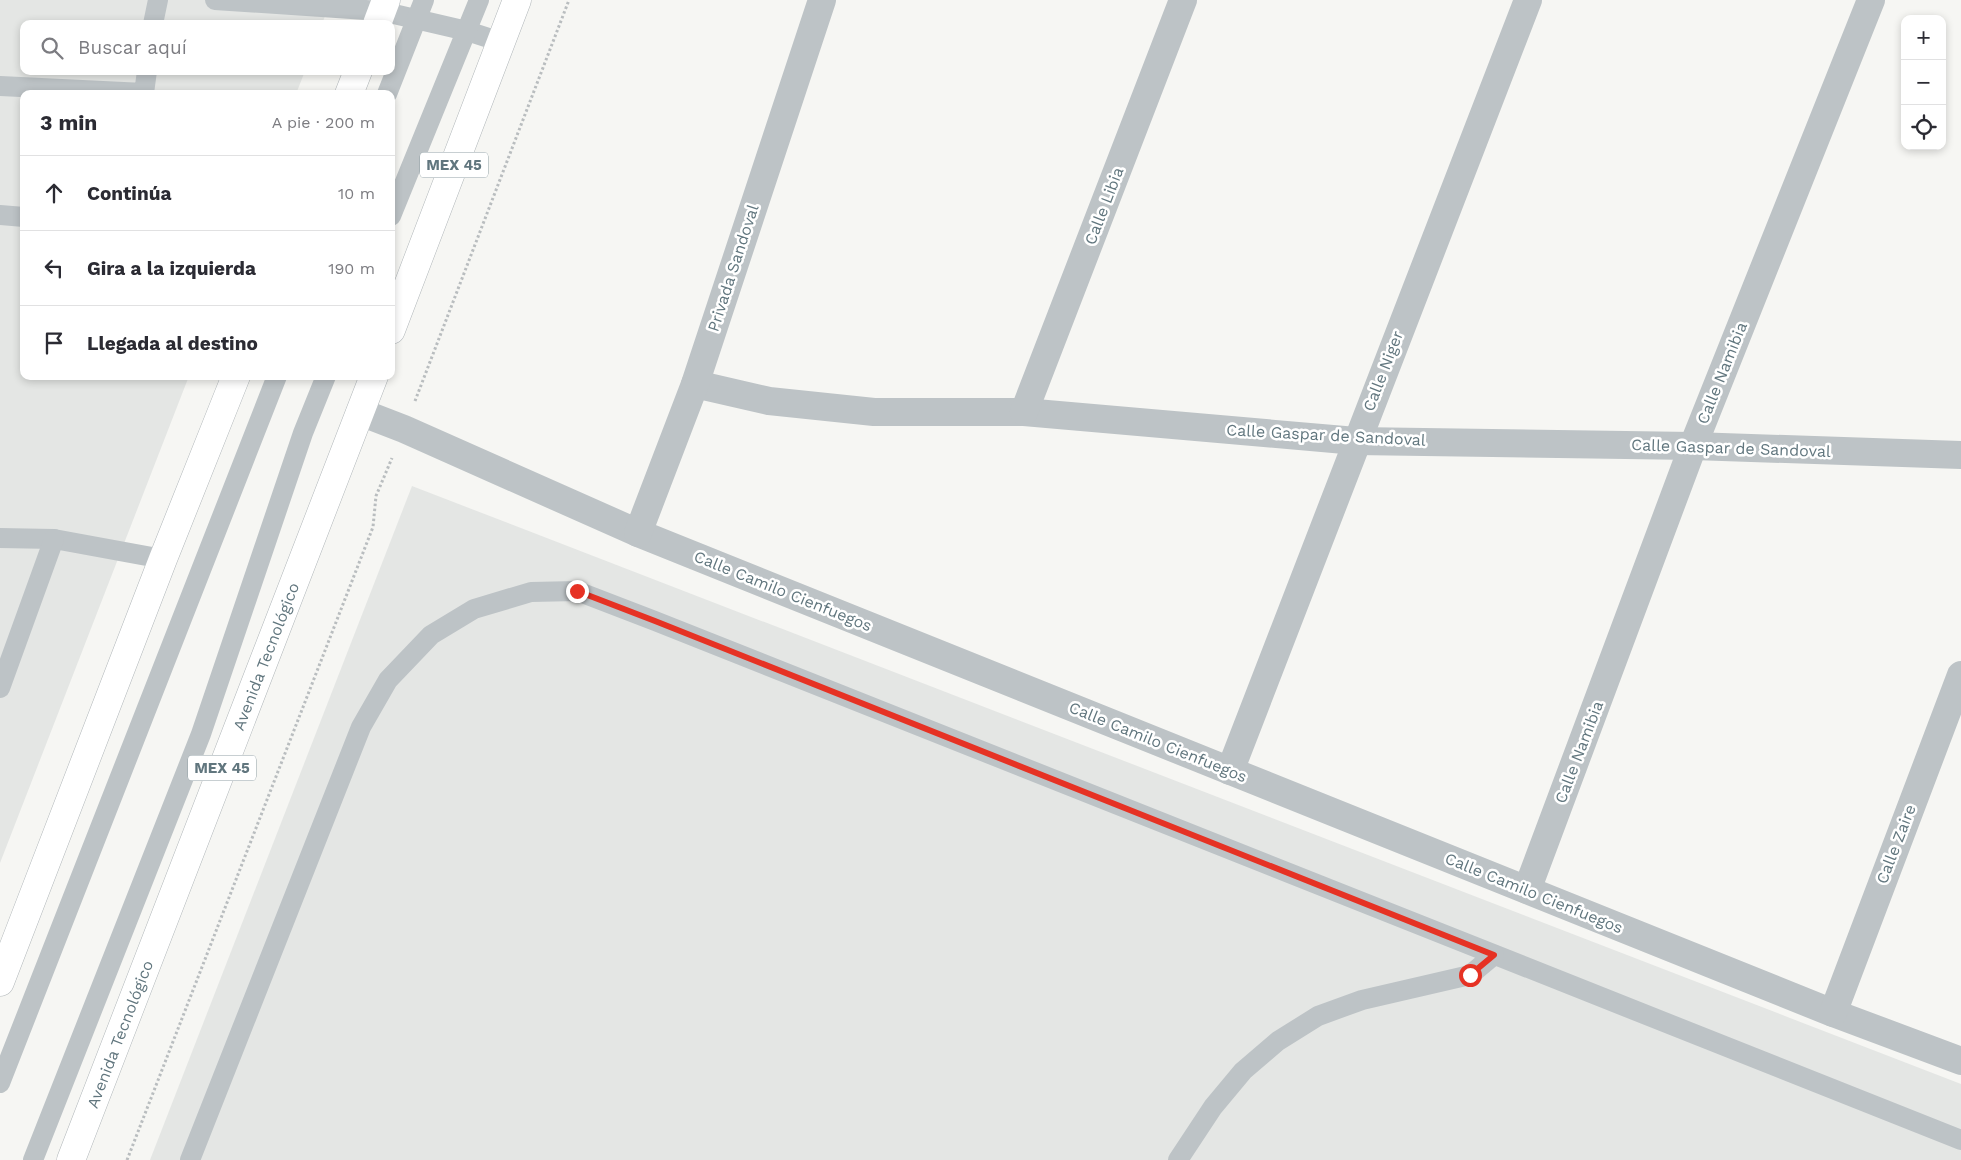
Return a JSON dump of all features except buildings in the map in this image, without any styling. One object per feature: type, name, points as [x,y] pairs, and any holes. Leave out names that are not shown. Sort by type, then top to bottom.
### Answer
[{"type":"main road","name":"MEX 45","points":[[395,320],[517,0]]},
{"type":"main road","points":[[351,90],[356,75]]},
{"type":"main road","points":[[0,982],[234,380]]},
{"type":"main road","name":"Avenida Tecnológico","points":[[71,1160],[372,380]]},
{"type":"street","name":"Privada Sandoval","points":[[638,533],[695,384],[822,0]]},
{"type":"street","name":"Calle Libia","points":[[1024,412],[1183,0]]},
{"type":"street","name":"Calle Niger","points":[[1230,771],[1528,0]]},
{"type":"street","name":"Calle Namibia","points":[[1527,890],[1693,446],[1871,0]]},
{"type":"street","name":"Calle Gaspar de Sandoval","points":[[695,384],[769,401],[874,412],[1024,412],[1356,441],[1693,446],[1961,455]]},
{"type":"street","name":"Calle Camilo Cienfuegos","points":[[360,412],[404,429],[638,533],[1833,1013],[1961,1061]]},
{"type":"street","name":"Calle Zaire","points":[[1833,1013],[1961,675]]},
{"type":"lane","points":[[154,20],[158,0]]},
{"type":"lane","points":[[215,0],[381,12],[467,31],[501,42]]},
{"type":"lane","points":[[395,73],[424,0]]},
{"type":"lane","points":[[395,206],[479,0]]},
{"type":"lane","points":[[144,90],[146,75]]},
{"type":"lane","points":[[389,90],[394,75]]},
{"type":"lane","points":[[0,86],[82,90]]},
{"type":"lane","points":[[0,214],[20,216]]},
{"type":"lane","points":[[0,1083],[275,380]]},
{"type":"lane","points":[[33,1160],[201,734],[303,433],[324,380]]},
{"type":"lane","points":[[0,538],[54,538],[164,559]]},
{"type":"lane","points":[[0,688],[54,538]]},
{"type":"lane","points":[[190,1160],[361,726],[388,680],[431,635],[474,609],[531,592],[577,591],[1961,1140]]},
{"type":"lane","points":[[1178,1160],[1213,1106],[1243,1071],[1278,1041],[1318,1016],[1362,1000],[1470,975],[1494,955]]},
{"type":"path","points":[[127,1160],[373,527],[376,496],[404,429],[569,0]]},
{"type":"shaded area","points":[[0,0],[331,0],[324,20],[20,20],[20,75],[303,75],[298,90],[20,90],[20,380],[187,380],[0,863]]},
{"type":"shaded area","points":[[412,486],[1961,1084],[1961,1160],[150,1160]]},
{"type":"route","points":[[577,591],[1494,955],[1470,975]]}]
